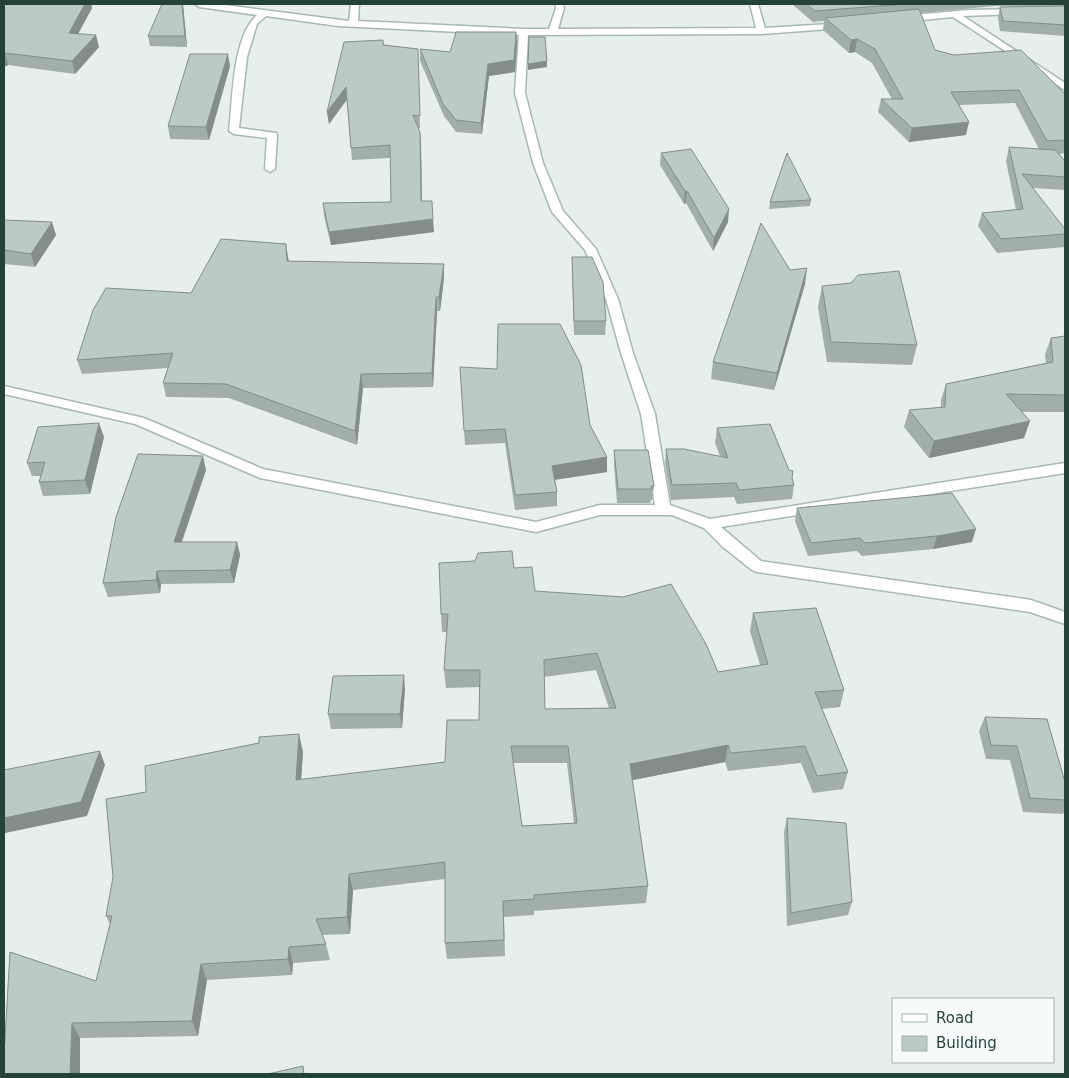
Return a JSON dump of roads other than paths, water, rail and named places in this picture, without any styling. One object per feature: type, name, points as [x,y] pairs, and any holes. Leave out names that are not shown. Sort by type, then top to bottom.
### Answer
[{"type":"street","points":[[199,4],[353,24],[524,32],[761,31],[849,25]]},
{"type":"street","points":[[353,24],[355,4]]},
{"type":"street","points":[[554,31],[560,8],[558,4]]},
{"type":"street","points":[[754,4],[761,31]]},
{"type":"street","points":[[265,12],[254,23],[242,57],[234,131],[272,136],[270,169]]},
{"type":"street","points":[[888,21],[954,14],[1025,12]]},
{"type":"street","points":[[954,14],[1065,87]]},
{"type":"street","points":[[524,32],[520,93],[538,163],[558,212],[590,249],[612,299],[627,353],[648,414],[663,510]]},
{"type":"street","points":[[4,390],[139,421],[260,473],[536,527],[600,510],[673,510],[709,524],[728,543],[757,566],[1031,606],[1065,618]]},
{"type":"street","points":[[709,524],[1065,468]]}]
